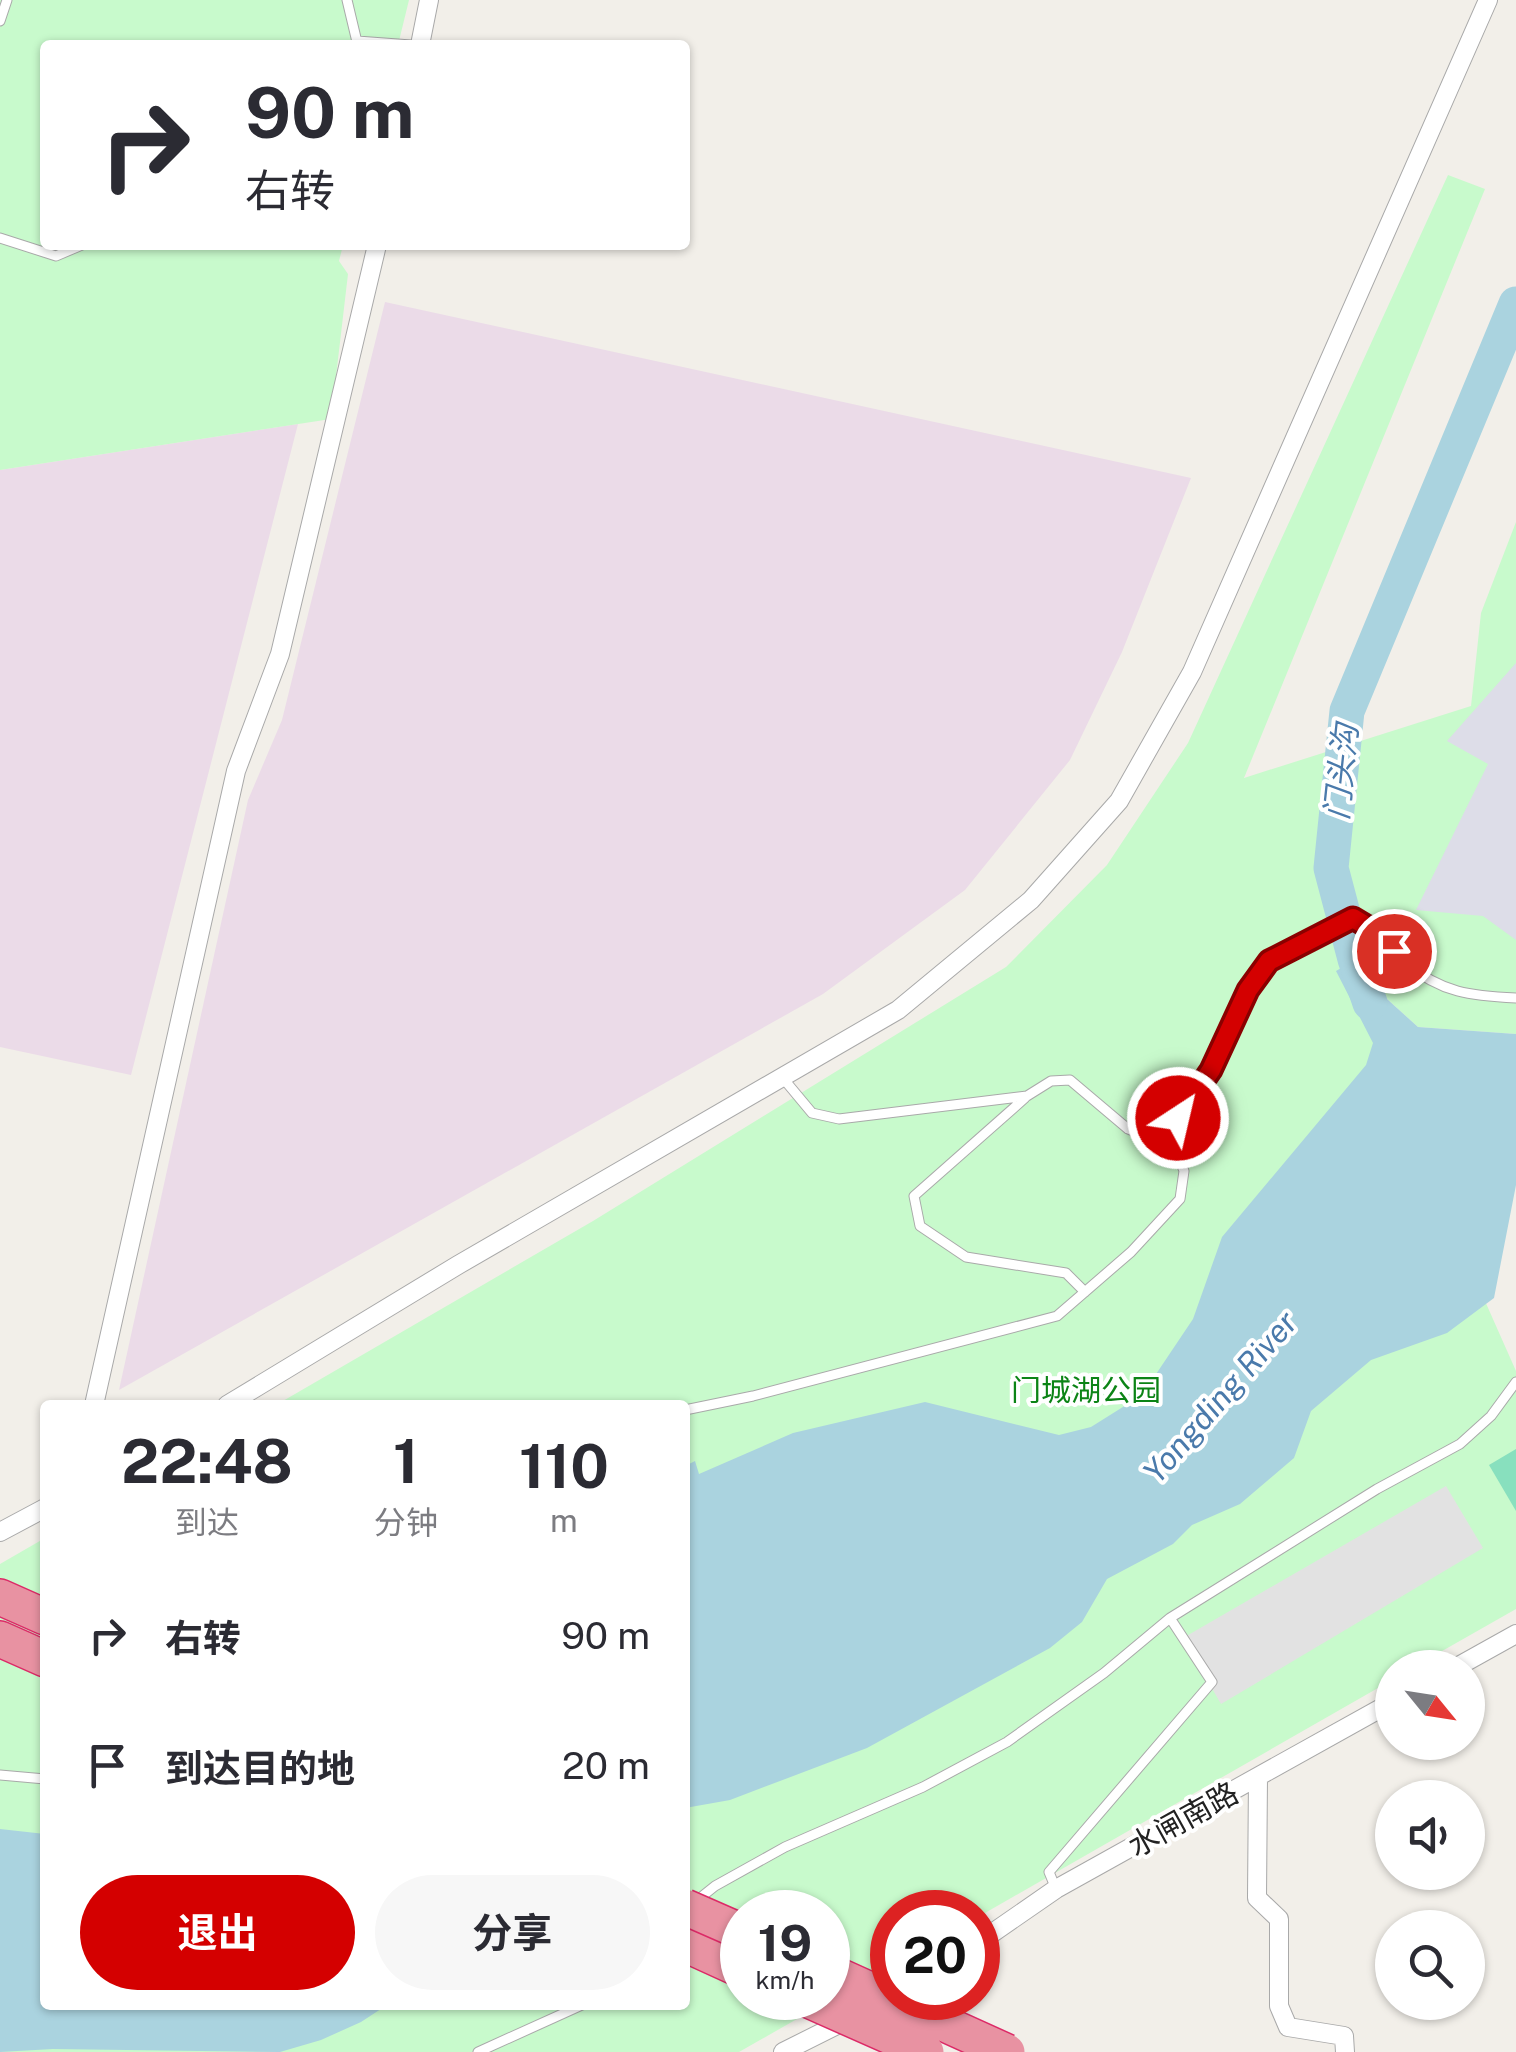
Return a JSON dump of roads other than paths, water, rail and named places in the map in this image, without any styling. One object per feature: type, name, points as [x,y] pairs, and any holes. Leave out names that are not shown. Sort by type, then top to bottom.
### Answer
[{"type":"highway","points":[[0,1597],[40,1616]]},
{"type":"highway","points":[[0,1638],[40,1656]]},
{"type":"highway","points":[[690,1910],[720,1923]]},
{"type":"highway","points":[[690,1946],[720,1960]]},
{"type":"highway","points":[[850,1981],[1007,2052]]},
{"type":"highway","points":[[850,2018],[926,2052]]},
{"type":"street","points":[[421,40],[429,0]]},
{"type":"street","points":[[236,1400],[458,1264],[898,1010],[1031,900],[1119,801],[1192,672],[1488,0]]},
{"type":"street","points":[[95,1400],[236,770],[280,654],[376,250]]},
{"type":"street","points":[[0,1532],[40,1511]]},
{"type":"street","points":[[1485,1651],[1516,1634]]},
{"type":"street","name":"水闸南路","points":[[1000,1928],[1056,1889],[1375,1712]]},
{"type":"street","points":[[1258,1777],[1258,1898],[1279,1918],[1279,2006],[1288,2026],[1344,2036],[1345,2052]]},
{"type":"street","points":[[783,2052],[870,2009]]},
{"type":"lane","points":[[0,22],[6,0]]},
{"type":"lane","points":[[347,0],[356,40]]},
{"type":"lane","points":[[0,238],[56,256],[70,250]]},
{"type":"lane","points":[[1162,1142],[1211,1070],[1248,990],[1269,961],[1353,918],[1378,933],[1406,963],[1453,992],[1516,998]]},
{"type":"lane","points":[[782,1077],[812,1113],[839,1118],[1028,1096]]},
{"type":"lane","points":[[690,1409],[754,1396],[1057,1316],[1130,1252],[1180,1200],[1184,1171],[1176,1150],[1128,1130],[1070,1080],[1051,1082],[1028,1096],[914,1196],[920,1226],[966,1257],[1066,1272],[1084,1292]]},
{"type":"lane","points":[[690,1904],[785,1847],[923,1787],[1007,1742],[1104,1673],[1170,1618],[1377,1489],[1460,1444],[1492,1416],[1516,1382]]},
{"type":"lane","points":[[1056,1889],[1049,1872],[1212,1682],[1170,1618]]},
{"type":"lane","points":[[0,1775],[40,1779]]},
{"type":"lane","points":[[478,2052],[571,2010]]},
{"type":"water","name":"Yongding River","points":[[1371,957],[1387,999],[1418,1027],[1516,1034],[1516,1185],[1494,1298],[1447,1333],[1371,1360],[1311,1411],[1294,1458],[1240,1504],[1192,1525],[1173,1544],[1107,1579],[1082,1622],[1050,1648],[867,1748],[730,1800],[690,1807],[690,1464],[695,1461],[699,1474],[793,1433],[925,1402],[1059,1435],[1091,1427],[1142,1395],[1193,1319],[1222,1237],[1366,1065],[1373,1043],[1336,971],[1355,960]]},
{"type":"water","points":[[0,1829],[40,1833],[40,2010],[379,2010],[321,2040],[280,2052],[0,2052]]},
{"type":"waterway","name":"门头沟","points":[[1370,1003],[1331,868],[1347,711],[1516,304]]},
{"type":"park label","name":"门城湖公园","points":[[1086,1390]]}]
